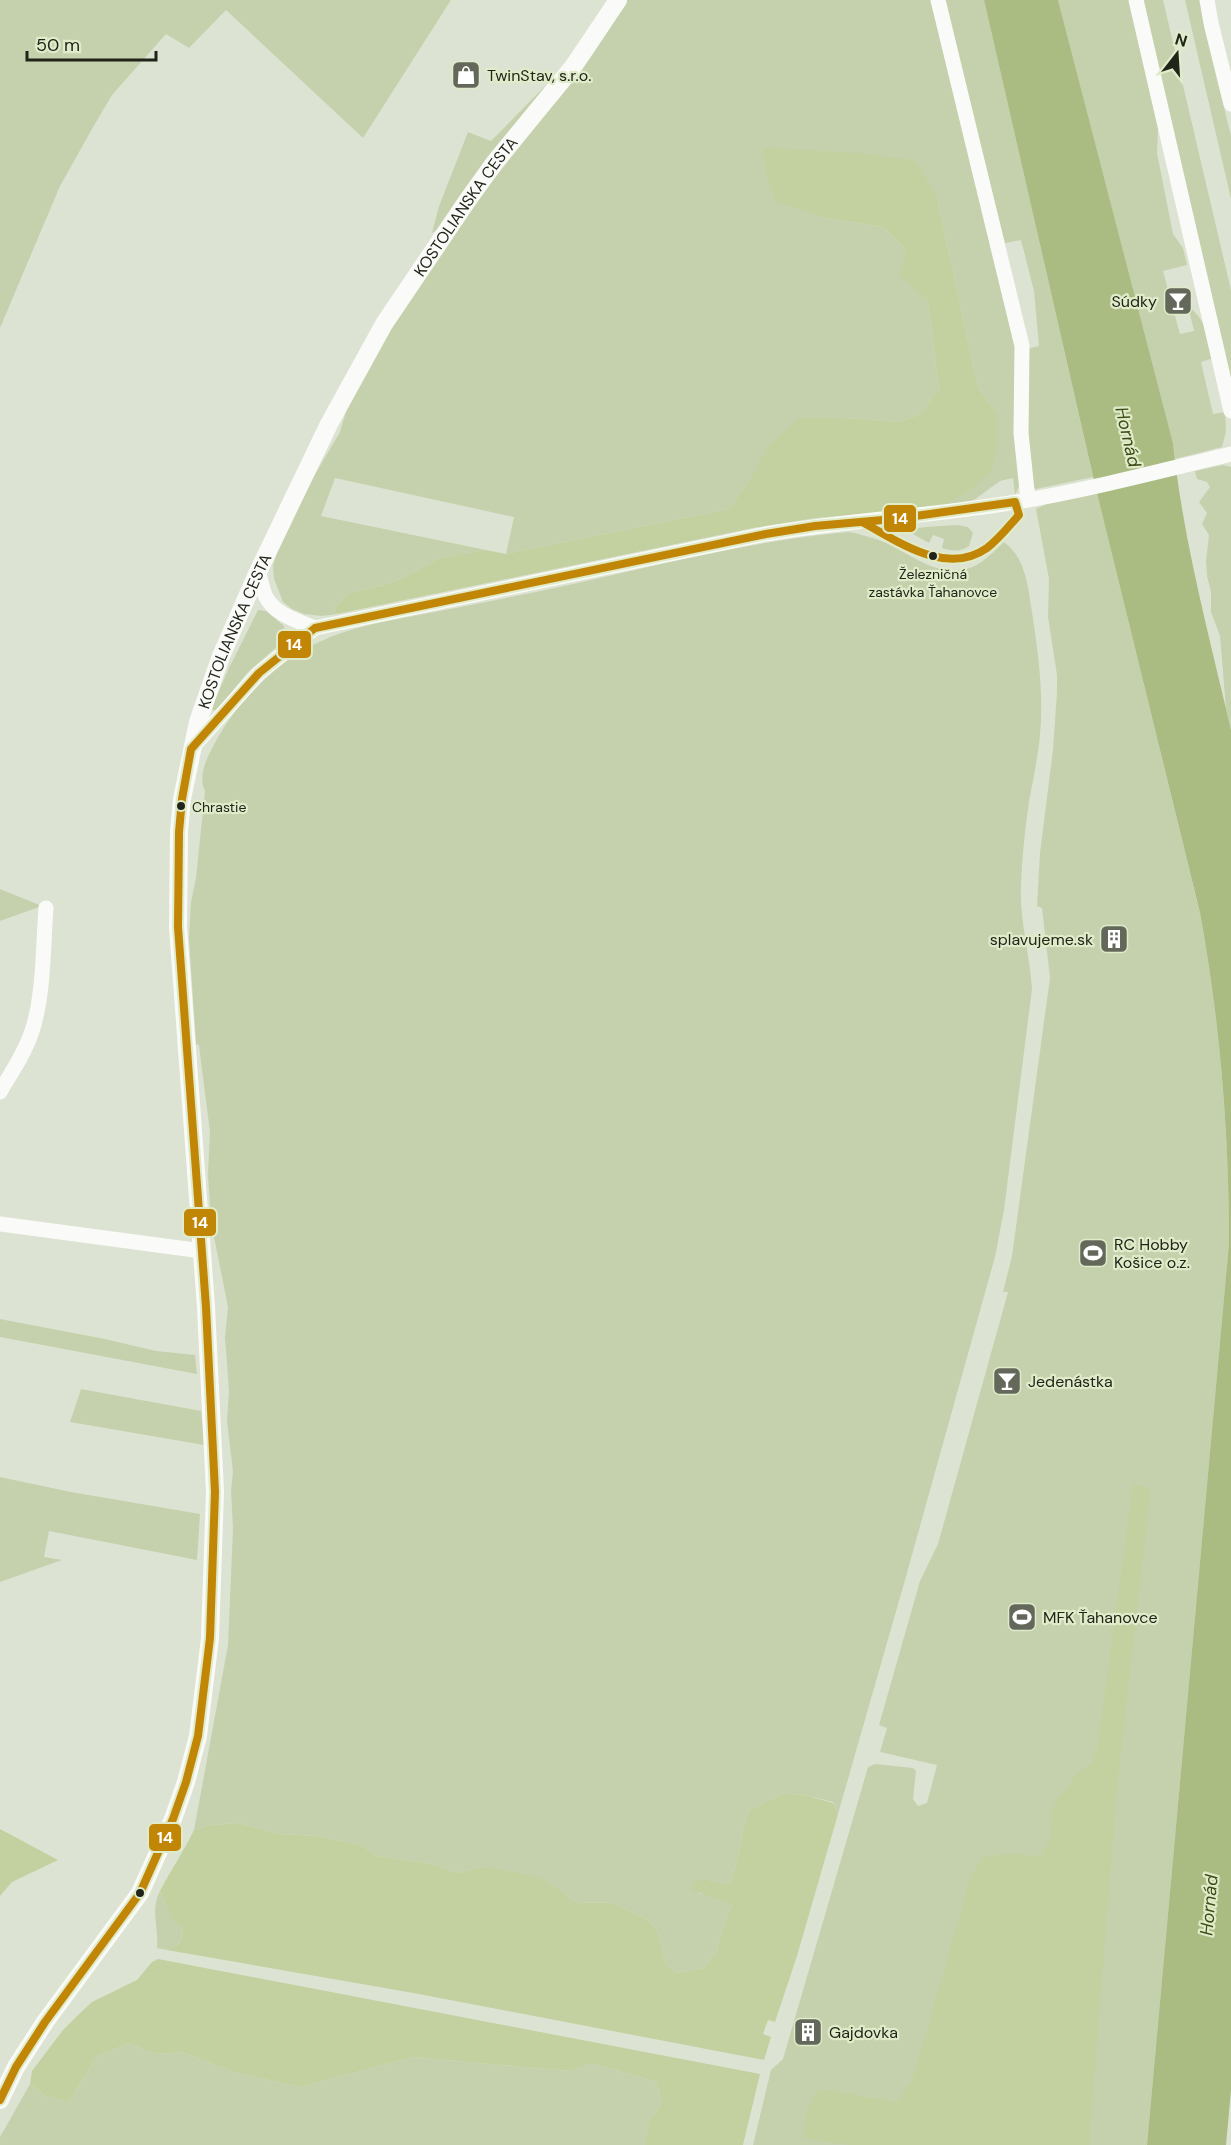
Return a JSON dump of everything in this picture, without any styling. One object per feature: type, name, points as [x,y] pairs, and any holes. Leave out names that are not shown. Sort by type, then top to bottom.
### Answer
[{"type":"street","name":"KOSTOLIANSKA CESTA","points":[[0,2100],[16,2067],[45,2022],[140,1893],[173,1819],[198,1736],[210,1638],[215,1492],[202,1251],[178,927],[178,832],[191,749],[198,722],[222,656],[258,572],[329,424],[384,324],[495,162],[573,67],[618,0]]},
{"type":"street","points":[[938,0],[1022,346],[1021,433],[1028,500]]},
{"type":"street","points":[[1136,0],[1231,411]]},
{"type":"street","points":[[1208,0],[1211,23],[1231,104]]},
{"type":"street","points":[[191,749],[259,674],[315,628],[766,534],[815,526],[906,518],[1028,500],[1223,456]]},
{"type":"street","points":[[258,572],[265,597],[273,607],[293,620],[315,628]]},
{"type":"street","points":[[0,1092],[27,1045],[34,1023],[42,970],[46,908]]},
{"type":"street","points":[[0,1224],[202,1251]]},
{"type":"shaded area","points":[[0,0],[451,0],[363,138],[226,10],[189,48],[166,34],[112,95],[92,129],[60,186],[0,328]]},
{"type":"shaded area","points":[[626,0],[932,0],[1017,347],[1020,484],[1015,495],[1013,478],[1000,481],[974,500],[941,507],[996,412],[978,387],[937,198],[764,148],[765,173],[828,218],[883,227],[906,250],[900,274],[928,301],[939,389],[919,415],[898,422],[842,418],[749,481],[729,509],[506,554],[514,517],[335,478],[321,516],[486,550],[439,558],[385,585],[349,593],[334,608],[337,614],[322,616],[304,614],[292,609],[283,602],[274,579],[273,566],[304,493],[340,432],[348,405],[396,319],[487,188],[590,58]]},
{"type":"shaded area","points":[[944,0],[984,0],[1093,477],[1034,488],[1026,443],[1026,349],[1039,346],[1034,291],[1021,240],[1005,243]]},
{"type":"shaded area","points":[[1058,0],[1129,0],[1158,128],[1157,153],[1173,234],[1183,248],[1187,265],[1163,271],[1180,334],[1194,331],[1188,306],[1203,323],[1208,336],[1214,358],[1201,362],[1213,414],[1225,412],[1226,432],[1222,447],[1175,459],[1173,443]]},
{"type":"shaded area","points":[[1141,0],[1163,0],[1231,290],[1231,384]]},
{"type":"shaded area","points":[[1185,0],[1200,0],[1231,136],[1231,199]]},
{"type":"shaded area","points":[[548,83],[438,229],[432,233],[439,206],[468,132],[491,141]]},
{"type":"shaded area","points":[[763,148],[861,153],[916,161],[937,198],[978,387],[996,412],[996,452],[991,471],[969,491],[941,507],[816,518],[753,528],[337,614],[334,608],[349,593],[385,585],[439,558],[486,550],[506,554],[729,509],[749,481],[768,447],[799,418],[898,422],[919,415],[939,389],[928,301],[899,275],[906,250],[883,227],[828,218],[777,203],[765,173]]},
{"type":"shaded area","points":[[1223,465],[1231,467],[1231,730],[1226,708],[1220,636],[1211,612],[1211,592],[1207,576],[1209,535],[1202,524],[1207,513],[1199,502],[1210,487],[1207,482],[1197,479],[1195,471]]},
{"type":"shaded area","points":[[1097,493],[1200,914],[1218,1036],[1229,1201],[1229,1243],[1147,2145],[753,2145],[771,2070],[783,2059],[868,1767],[875,1764],[913,1768],[916,1771],[913,1799],[918,1806],[927,1803],[937,1765],[880,1752],[887,1728],[879,1725],[920,1581],[938,1544],[1008,1292],[1003,1292],[1012,1256],[1050,978],[1042,908],[1037,906],[1040,853],[1053,750],[1057,675],[1048,617],[1049,579],[1036,509],[1046,504]]},
{"type":"shaded area","points":[[958,525],[968,527],[973,533],[969,546],[959,550],[942,548],[944,539],[933,535],[929,543],[911,533],[914,529],[925,527]]},
{"type":"shaded area","points":[[850,532],[882,541],[931,566],[951,570],[967,569],[973,566],[984,560],[1004,542],[1017,556],[1027,583],[1038,658],[1041,719],[1026,822],[1021,884],[1032,989],[1004,1210],[995,1257],[838,1814],[833,1802],[785,1793],[749,1810],[736,1866],[729,1884],[709,1880],[698,1893],[723,1899],[732,1905],[722,1929],[717,1951],[704,1968],[677,1973],[666,1965],[658,1933],[650,1921],[612,1903],[574,1902],[560,1890],[484,1867],[456,1873],[432,1864],[377,1856],[361,1845],[316,1836],[279,1834],[239,1823],[210,1825],[194,1830],[228,1645],[233,1529],[231,1490],[233,1472],[227,1421],[229,1391],[225,1337],[228,1307],[211,1222],[208,1175],[210,1132],[199,1045],[196,1044],[189,938],[191,902],[196,878],[205,791],[202,779],[204,766],[210,753],[235,712],[260,684],[289,659],[343,632],[381,622],[526,594],[728,550],[809,536]]},
{"type":"shaded area","points":[[258,610],[266,611],[284,626],[284,638],[248,672],[216,711],[211,709],[229,668]]},
{"type":"shaded area","points":[[0,889],[42,906],[0,921]]},
{"type":"shaded area","points":[[0,1319],[156,1351],[195,1355],[197,1374],[0,1337]]},
{"type":"shaded area","points":[[81,1389],[201,1411],[204,1445],[70,1422]]},
{"type":"shaded area","points":[[0,1477],[71,1492],[200,1514],[197,1560],[49,1531],[44,1557],[62,1560],[0,1582]]},
{"type":"shaded area","points":[[1133,1485],[1151,1488],[1117,1789],[1089,2145],[851,2145],[802,2138],[807,2111],[818,2089],[896,2102],[911,2082],[918,2061],[971,1876],[984,1857],[1012,1854],[1040,1857],[1050,1838],[1052,1810],[1058,1798],[1077,1774],[1090,1764],[1097,1751]]},
{"type":"shaded area","points":[[785,1793],[833,1803],[838,1814],[797,1956],[775,2022],[768,2020],[763,2034],[771,2037],[764,2060],[419,1994],[167,1950],[179,1943],[183,1933],[181,1926],[171,1919],[160,1891],[194,1830],[210,1825],[239,1823],[279,1834],[316,1836],[361,1845],[377,1856],[432,1864],[456,1873],[484,1867],[541,1878],[574,1902],[612,1903],[650,1921],[658,1933],[666,1965],[677,1973],[704,1968],[717,1951],[722,1929],[732,1905],[691,1889],[695,1881],[709,1880],[729,1884],[736,1866],[749,1810]]},
{"type":"shaded area","points":[[0,1829],[58,1860],[12,1882],[0,1896]]},
{"type":"shaded area","points":[[160,1891],[167,1909],[183,1932],[179,1943],[167,1950],[157,1948],[155,1912]]},
{"type":"shaded area","points":[[158,1959],[760,2074],[743,2145],[646,2145],[650,2122],[660,2104],[656,2082],[592,2063],[570,2071],[413,2057],[300,2087],[237,2073],[182,2052],[154,2054],[129,2043],[97,2056],[69,2102],[46,2096],[30,2084],[32,2071],[63,2030],[76,2017],[92,2002],[137,1980],[152,1962]]},
{"type":"shaded area","points":[[129,2043],[154,2054],[182,2052],[237,2073],[300,2087],[413,2057],[570,2071],[592,2063],[656,2082],[660,2104],[650,2122],[646,2145],[0,2145],[0,2137],[30,2084],[46,2096],[69,2102],[97,2056]]},
{"type":"water","name":"Hornád","points":[[984,0],[1058,0],[1173,443],[1190,551],[1231,730],[1231,2090],[1226,2145],[1147,2145],[1229,1243],[1225,1119],[1218,1036],[1200,913],[1095,485]]},
{"type":"transit line","name":"14","points":[[0,2100],[16,2067],[45,2022],[140,1893],[173,1819],[198,1736],[210,1638],[215,1492],[206,1307],[178,927],[179,832],[191,749],[259,673],[315,628],[766,534],[815,526],[894,519],[1015,502],[1019,515],[987,548],[971,556],[955,559],[939,558],[923,553],[862,522]]},
{"type":"place","name":"TwinStav, s.r.o.","points":[[466,75]]},
{"type":"place","name":"Súdky","points":[[1178,301]]},
{"type":"place","name":"Železničná zastávka Ťahanovce","points":[[933,556]]},
{"type":"place","name":"Chrastie","points":[[181,806]]},
{"type":"place","name":"splavujeme.sk","points":[[1114,939]]},
{"type":"place","name":"RC Hobby Košice o.z.","points":[[1093,1253]]},
{"type":"place","name":"Jedenástka","points":[[1007,1381]]},
{"type":"place","name":"MFK Ťahanovce","points":[[1022,1617]]},
{"type":"place","name":"Gajdovka","points":[[808,2032]]}]
